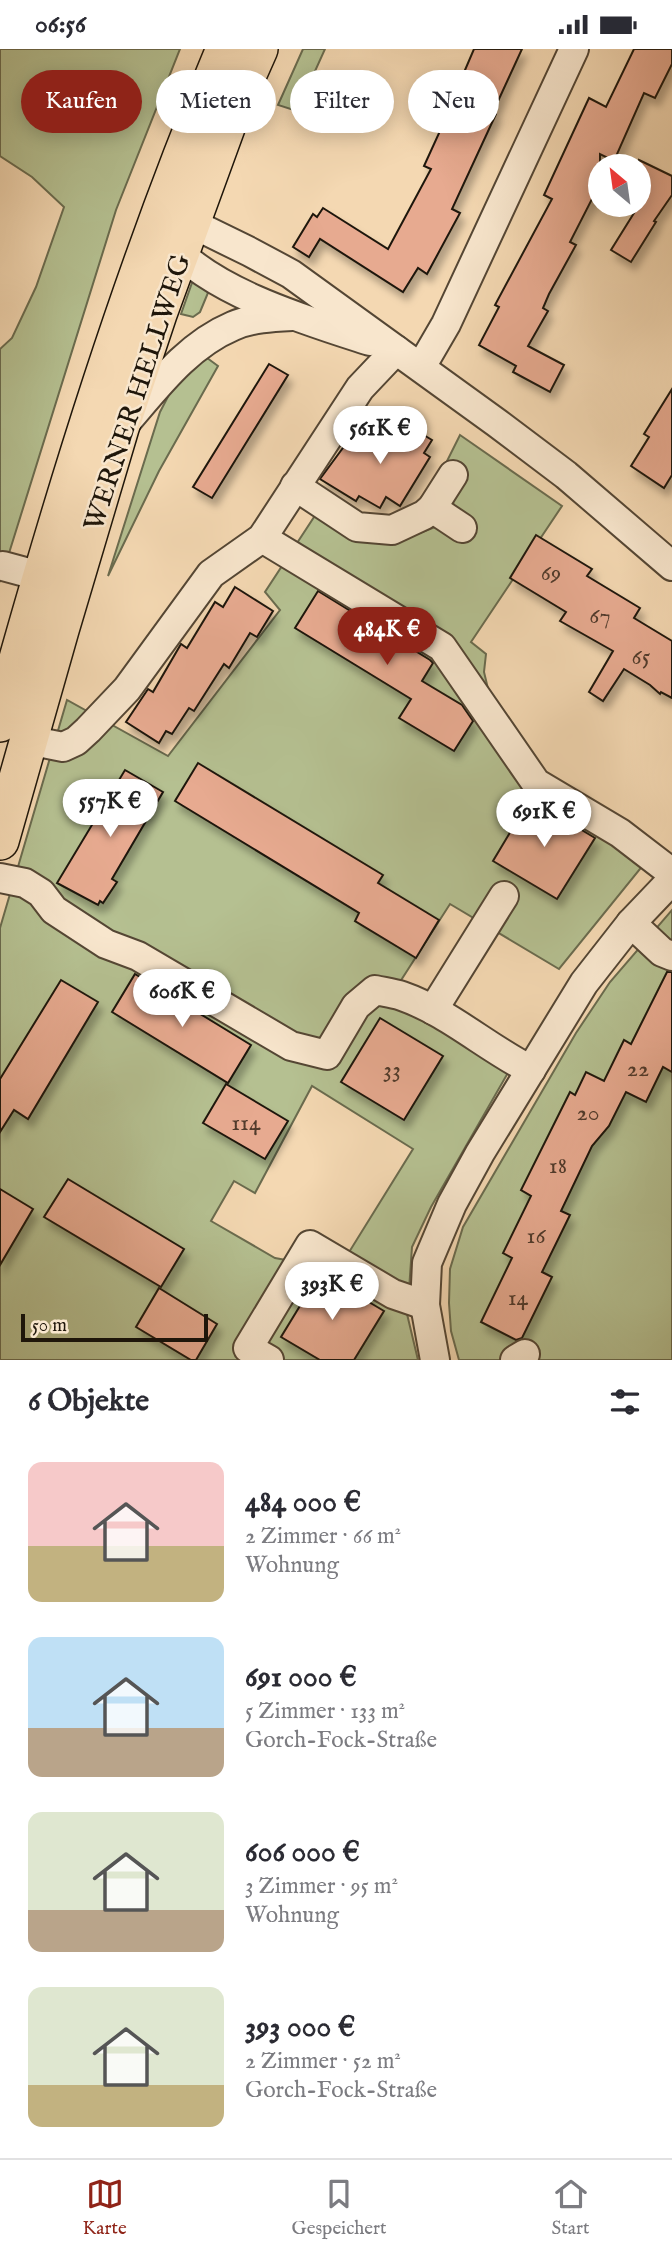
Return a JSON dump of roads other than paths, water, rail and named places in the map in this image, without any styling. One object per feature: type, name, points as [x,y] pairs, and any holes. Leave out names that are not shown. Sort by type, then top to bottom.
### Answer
[{"type":"main road","name":"WERNER HELLWEG","points":[[0,841],[14,731],[40,576],[155,224],[225,49]]},
{"type":"main road","name":"WERNER HELLWEG","points":[[14,731],[158,314],[235,103],[259,49]]},
{"type":"street","points":[[421,367],[446,324],[574,49]]},
{"type":"street","points":[[155,224],[186,240],[250,251],[291,274],[566,475],[672,566]]},
{"type":"street","points":[[186,240],[222,283],[293,316],[396,350]]},
{"type":"street","points":[[120,428],[175,367],[208,338],[234,325],[293,316]]},
{"type":"street","points":[[14,731],[62,747],[76,741],[127,689],[211,574],[262,538],[360,388],[396,350]]},
{"type":"street","points":[[295,487],[357,527],[392,530],[424,515],[432,508],[453,475]]},
{"type":"street","points":[[432,508],[462,528]]},
{"type":"street","points":[[262,538],[442,647],[536,783],[620,833],[672,873]]},
{"type":"street","points":[[3,566],[40,576]]},
{"type":"street","points":[[0,878],[25,883],[41,893],[54,910],[106,944],[138,956],[291,1047],[327,1055],[356,1006],[375,990],[401,995],[432,1010],[504,1057],[531,1070]]},
{"type":"street","points":[[435,1360],[425,1305],[427,1263],[452,1204],[584,982],[631,923],[672,880]]},
{"type":"street","points":[[432,1010],[504,896]]},
{"type":"street","points":[[631,923],[662,952],[672,957]]},
{"type":"street","points":[[269,1360],[248,1348],[310,1245],[393,1294],[425,1305]]}]
